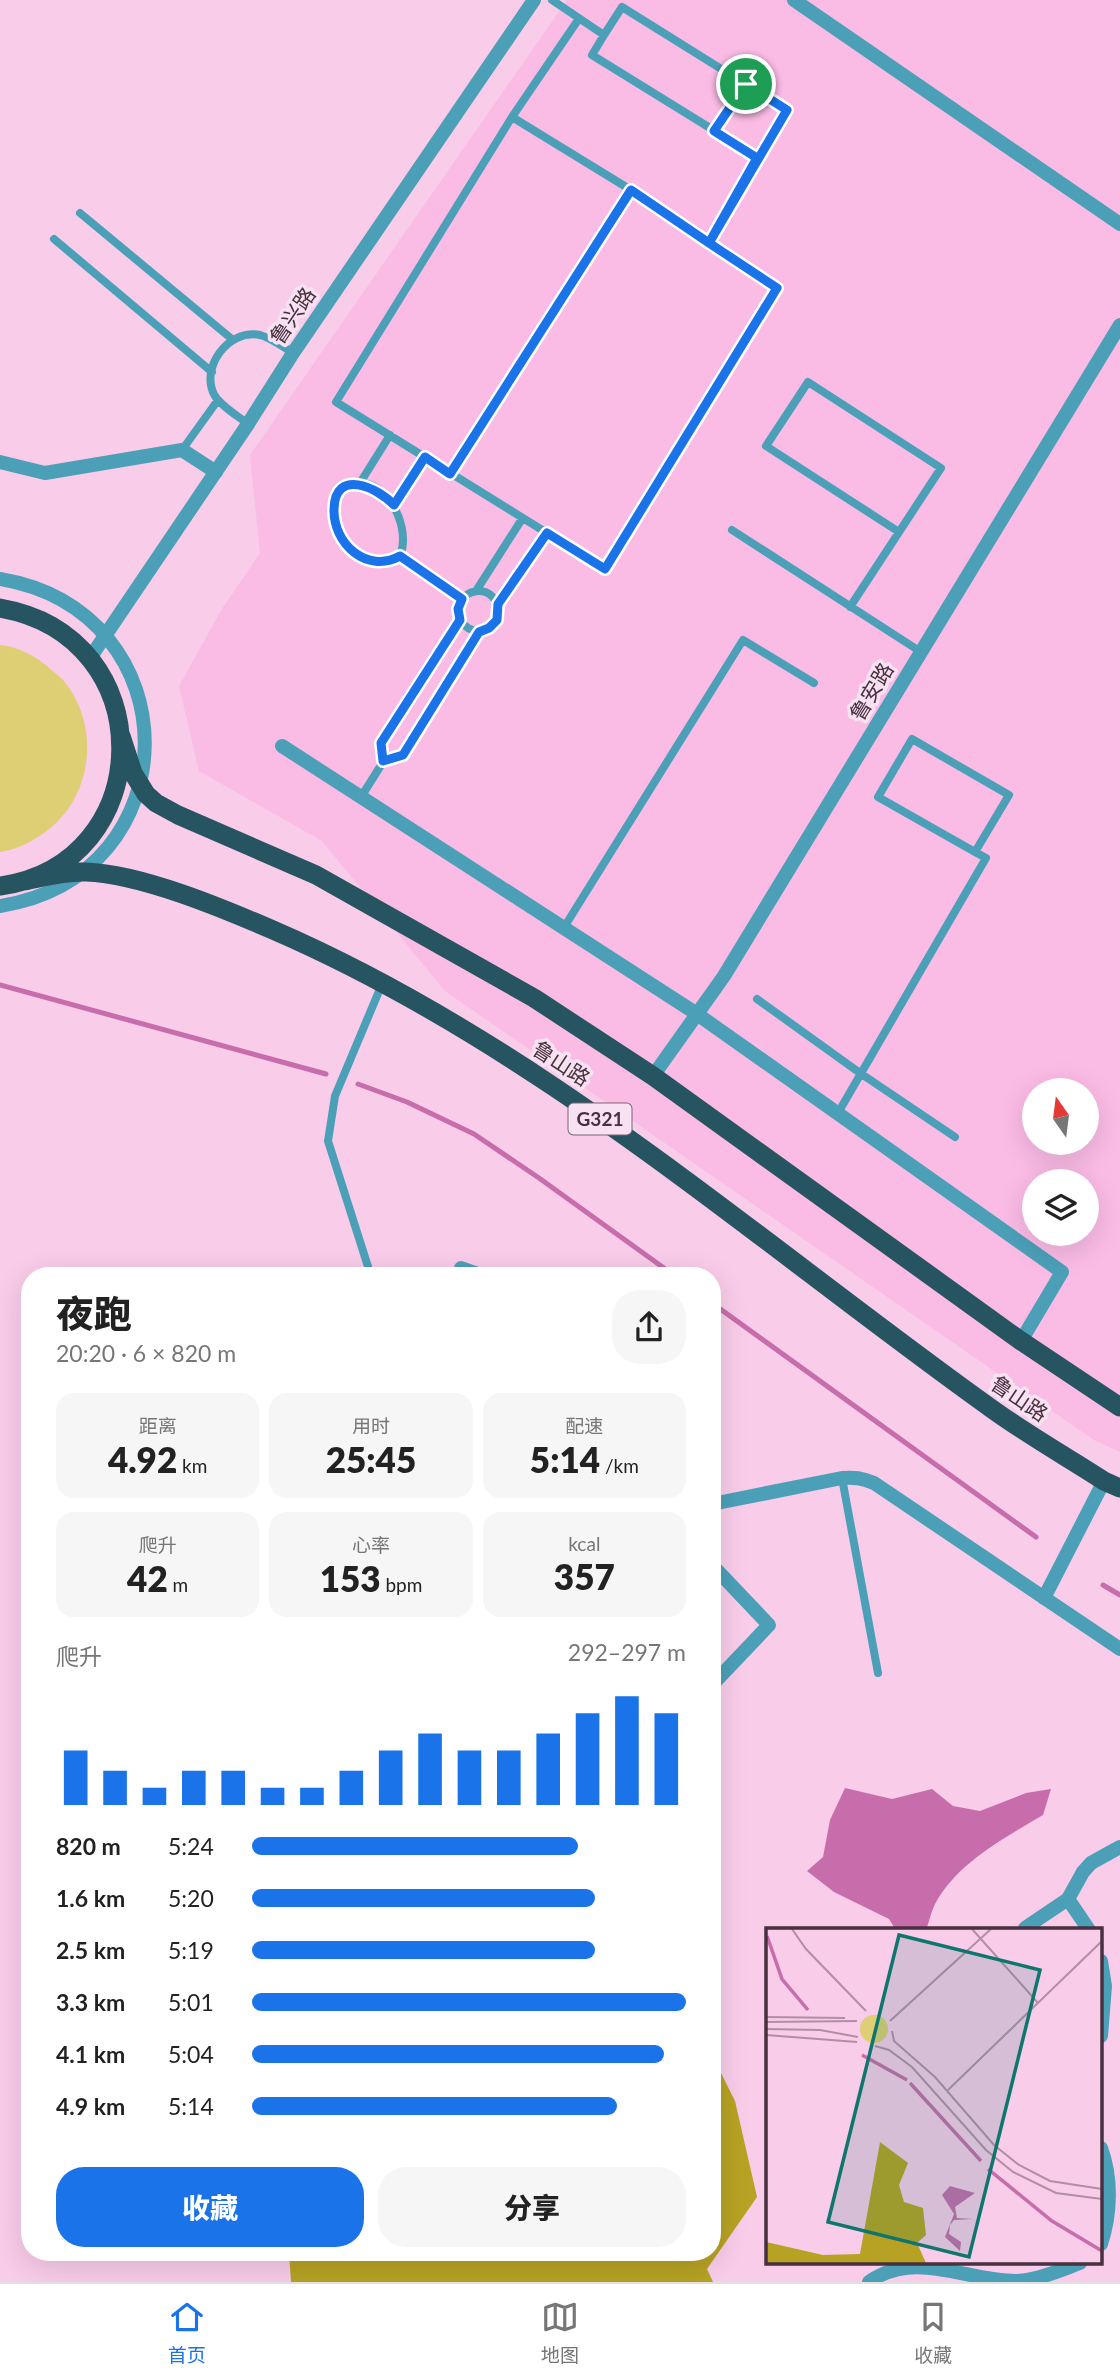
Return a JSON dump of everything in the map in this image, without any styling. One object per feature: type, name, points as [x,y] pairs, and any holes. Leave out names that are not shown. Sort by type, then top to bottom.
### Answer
[{"type":"highway","points":[[0,608],[24,613],[49,624],[71,639],[90,658],[111,694],[121,736],[117,783],[109,805],[83,844],[46,872],[24,881],[0,886]]},
{"type":"highway","name":"鲁山路","points":[[121,736],[133,773],[156,803],[361,898],[534,998],[653,1076],[1021,1341],[1120,1407]]},
{"type":"highway","name":"鲁山路","points":[[24,881],[82,872],[134,881],[234,913],[314,948],[382,984],[572,1098],[994,1411],[1112,1485]]},
{"type":"street","name":"鲁兴路","points":[[90,658],[293,353],[534,0]]},
{"type":"street","points":[[794,0],[1120,224]]},
{"type":"street","name":"鲁安路","points":[[653,1076],[731,964],[1120,325]]},
{"type":"street","points":[[0,462],[45,472],[181,450],[216,472]]},
{"type":"street","points":[[0,579],[22,583],[55,595],[83,614],[106,635],[128,667],[140,700],[144,718],[145,753],[140,785],[130,813],[104,851],[82,872],[61,886],[38,897],[0,906]]},
{"type":"street","points":[[282,746],[697,1014],[1062,1272],[1021,1341]]},
{"type":"street","points":[[721,1502],[842,1478],[854,1477],[874,1483],[1120,1649]]},
{"type":"street","points":[[1044,1598],[1112,1485]]},
{"type":"street","points":[[721,1574],[769,1625],[721,1676]]},
{"type":"street","points":[[1025,1928],[1068,1899],[1091,1863],[1120,1847]]},
{"type":"street","points":[[1068,1899],[1088,1928]]},
{"type":"street","points":[[1102,1967],[1105,1986],[1102,2024]]},
{"type":"street","points":[[1102,2151],[1108,2168],[1109,2190],[1102,2237]]},
{"type":"street","points":[[869,2282],[895,2270],[918,2267],[1019,2281],[1077,2264]]},
{"type":"lane","points":[[552,0],[604,35]]},
{"type":"lane","points":[[709,243],[787,110],[622,7],[592,55],[757,158]]},
{"type":"lane","points":[[512,117],[631,190],[777,288],[605,569],[336,402],[512,117],[578,20]]},
{"type":"lane","points":[[714,131],[746,84]]},
{"type":"lane","points":[[450,474],[631,190]]},
{"type":"lane","points":[[80,213],[233,340]]},
{"type":"lane","points":[[54,239],[212,372]]},
{"type":"lane","points":[[248,424],[218,400],[212,388],[212,372],[219,352],[233,340],[260,335],[293,353]]},
{"type":"lane","points":[[850,607],[899,533],[942,468],[808,382],[766,446],[899,533]]},
{"type":"lane","points":[[181,450],[218,400]]},
{"type":"lane","points":[[360,483],[390,435]]},
{"type":"lane","points":[[394,505],[425,457]]},
{"type":"lane","points":[[360,483],[377,490],[394,505],[404,532],[400,556],[393,560],[371,562],[352,552],[341,537],[335,518],[335,502],[346,487],[360,483]]},
{"type":"lane","points":[[479,632],[468,629],[460,620],[458,609],[462,599],[476,591],[522,519]]},
{"type":"lane","points":[[732,530],[921,652]]},
{"type":"lane","points":[[383,761],[403,755],[479,632],[489,628],[497,620],[498,604],[547,533]]},
{"type":"lane","points":[[400,556],[462,599]]},
{"type":"lane","points":[[476,591],[487,593],[498,604]]},
{"type":"lane","points":[[360,796],[383,761],[381,743],[460,620]]},
{"type":"lane","points":[[563,929],[743,640],[814,683]]},
{"type":"lane","points":[[838,1113],[986,858],[975,852],[878,797],[912,739],[1009,794],[975,852]]},
{"type":"lane","points":[[368,1267],[328,1141],[335,1096],[382,984]]},
{"type":"lane","points":[[757,999],[955,1137]]},
{"type":"lane","points":[[842,1478],[878,1673]]},
{"type":"shaded area","points":[[567,0],[1120,0],[1120,1452],[1094,1440],[445,991],[322,841],[199,771],[179,686],[222,609],[260,553],[250,455]]},
{"type":"shaded area","points":[[0,645],[32,655],[64,681],[82,716],[87,754],[78,791],[69,808],[56,823],[30,842],[0,852]]},
{"type":"shaded area","points":[[845,1788],[892,1799],[932,1789],[953,1806],[980,1811],[1026,1793],[1051,1789],[1043,1815],[983,1853],[944,1889],[935,1904],[927,1928],[895,1928],[889,1919],[834,1892],[807,1871],[823,1857],[830,1820]]},
{"type":"shaded area","points":[[721,2073],[735,2101],[757,2197],[721,2249]]},
{"type":"shaded area","points":[[290,2261],[713,2261],[707,2269],[713,2282],[291,2282]]},
{"type":"waterway","points":[[0,985],[326,1074]]},
{"type":"waterway","points":[[358,1084],[407,1102],[474,1134],[663,1267]]},
{"type":"waterway","points":[[721,1310],[1036,1537]]},
{"type":"waterway","points":[[1103,1585],[1120,1595]]},
{"type":"route","points":[[746,84],[714,131],[757,158],[709,243],[777,288],[605,569],[547,533],[498,604],[499,610],[494,625],[479,632],[403,755],[383,761],[381,743],[460,620],[458,609],[462,599],[400,556],[393,560],[371,562],[352,552],[341,537],[335,518],[337,496],[346,487],[360,483],[377,490],[394,505],[425,457],[450,474],[631,190],[709,243],[787,110],[746,84]]}]
